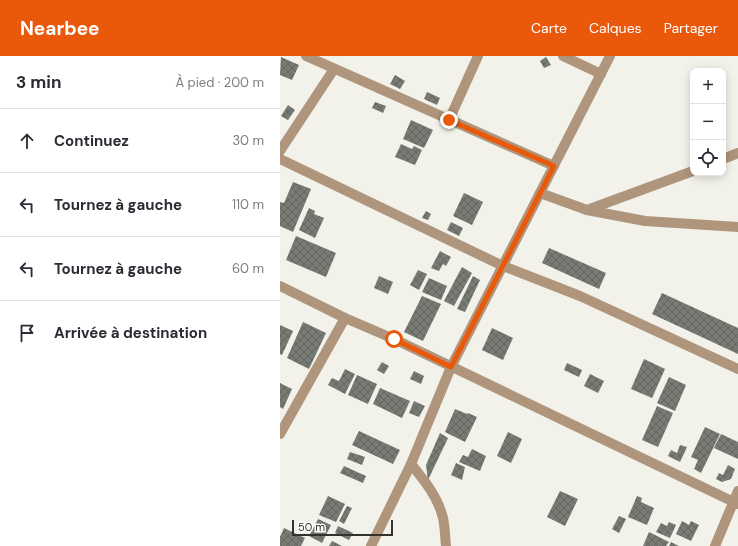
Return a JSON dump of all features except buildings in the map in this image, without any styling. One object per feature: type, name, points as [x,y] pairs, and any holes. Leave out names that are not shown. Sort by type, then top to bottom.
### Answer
[{"type":"street","points":[[306,56],[554,166]]},
{"type":"street","points":[[449,120],[478,56]]},
{"type":"street","points":[[563,56],[601,74]]},
{"type":"street","points":[[371,546],[411,464],[451,367],[610,56]]},
{"type":"street","points":[[280,151],[334,69]]},
{"type":"street","points":[[726,158],[738,153]]},
{"type":"street","points":[[280,159],[503,266],[580,296],[738,369]]},
{"type":"street","points":[[587,210],[690,172]]},
{"type":"street","points":[[540,193],[587,210],[645,220],[738,227]]},
{"type":"street","points":[[280,286],[736,503]]},
{"type":"street","points":[[280,434],[283,422],[345,318]]},
{"type":"street","points":[[411,464],[428,487],[436,501],[443,518],[446,546]]},
{"type":"street","points":[[715,546],[736,503],[738,491]]},
{"type":"route","points":[[394,339],[451,367],[554,166],[449,120]]}]
